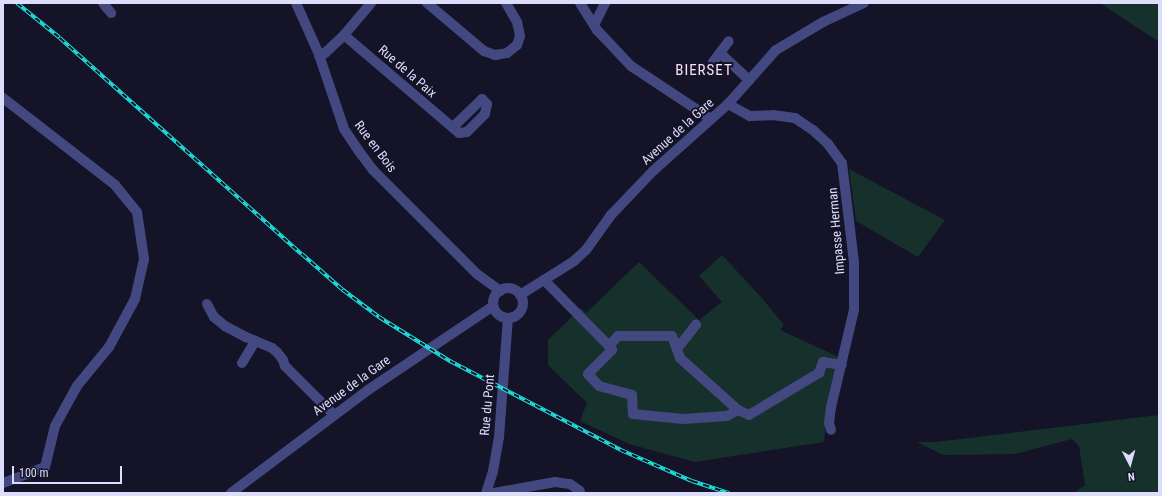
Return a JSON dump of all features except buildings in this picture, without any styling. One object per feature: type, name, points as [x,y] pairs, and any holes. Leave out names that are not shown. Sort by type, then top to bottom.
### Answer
[{"type":"street","points":[[103,3],[111,13]]},
{"type":"street","name":"Rue en Bois","points":[[296,3],[319,56],[344,129],[373,170],[477,274],[500,291]]},
{"type":"street","points":[[319,56],[325,53],[344,35],[371,3]]},
{"type":"street","points":[[427,3],[484,51],[495,54],[507,52],[517,45],[520,36],[517,22],[506,3]]},
{"type":"street","points":[[580,3],[594,25],[631,66],[710,119]]},
{"type":"street","points":[[594,25],[605,3]]},
{"type":"street","name":"Avenue de la Gare","points":[[520,295],[574,261],[586,250],[611,215],[653,172],[728,104],[770,56],[785,44],[823,22],[864,3]]},
{"type":"street","name":"Rue de la Paix","points":[[344,35],[453,127]]},
{"type":"street","points":[[713,62],[729,41]]},
{"type":"street","points":[[720,53],[749,80]]},
{"type":"street","points":[[3,98],[114,185],[138,212],[144,260],[135,299],[113,340],[77,386],[55,426],[45,467],[3,483]]},
{"type":"street","name":"Impasse Herman","points":[[728,104],[750,116],[794,118],[813,130],[828,144],[842,163],[854,255],[854,310],[831,407],[831,430]]},
{"type":"street","points":[[544,280],[612,350],[588,374],[599,386],[632,395],[633,414],[683,419],[727,416],[738,410]]},
{"type":"street","points":[[506,288],[513,289],[520,295],[522,305],[521,310],[514,317],[508,318],[500,316],[493,306],[494,297],[506,288]]},
{"type":"street","points":[[207,304],[214,317],[225,326],[272,348],[277,352],[283,360],[285,366],[334,415]]},
{"type":"street","name":"Avenue de la Gare","points":[[230,493],[368,390],[493,306]]},
{"type":"street","name":"Rue du Pont","points":[[486,493],[493,471],[499,437],[508,318]]},
{"type":"street","points":[[677,350],[696,325]]},
{"type":"street","points":[[609,346],[618,336],[672,336],[680,358],[738,410],[749,415],[818,373],[823,362],[842,365]]},
{"type":"street","points":[[242,363],[255,341]]},
{"type":"street","points":[[494,493],[555,482],[570,484],[580,491]]},
{"type":"green space","points":[[1100,3],[1159,3],[1159,42]]},
{"type":"green space","points":[[849,169],[945,220],[918,257],[856,221]]},
{"type":"green space","points":[[722,255],[761,297],[784,325],[780,330],[841,358],[828,401],[824,442],[695,462],[629,444],[580,421],[587,403],[548,365],[548,340],[581,308],[586,313],[639,262],[699,320],[722,302],[699,276]]},
{"type":"green space","points":[[1159,415],[1159,493],[1073,493],[1085,485],[1079,446],[1072,439],[1015,454],[943,455],[917,442],[936,442]]},
{"type":"railway","points":[[17,3],[60,38],[343,290],[379,317],[450,361],[621,450],[692,481],[729,493]]},
{"type":"district","name":"BIERSET","points":[[704,71]]}]
